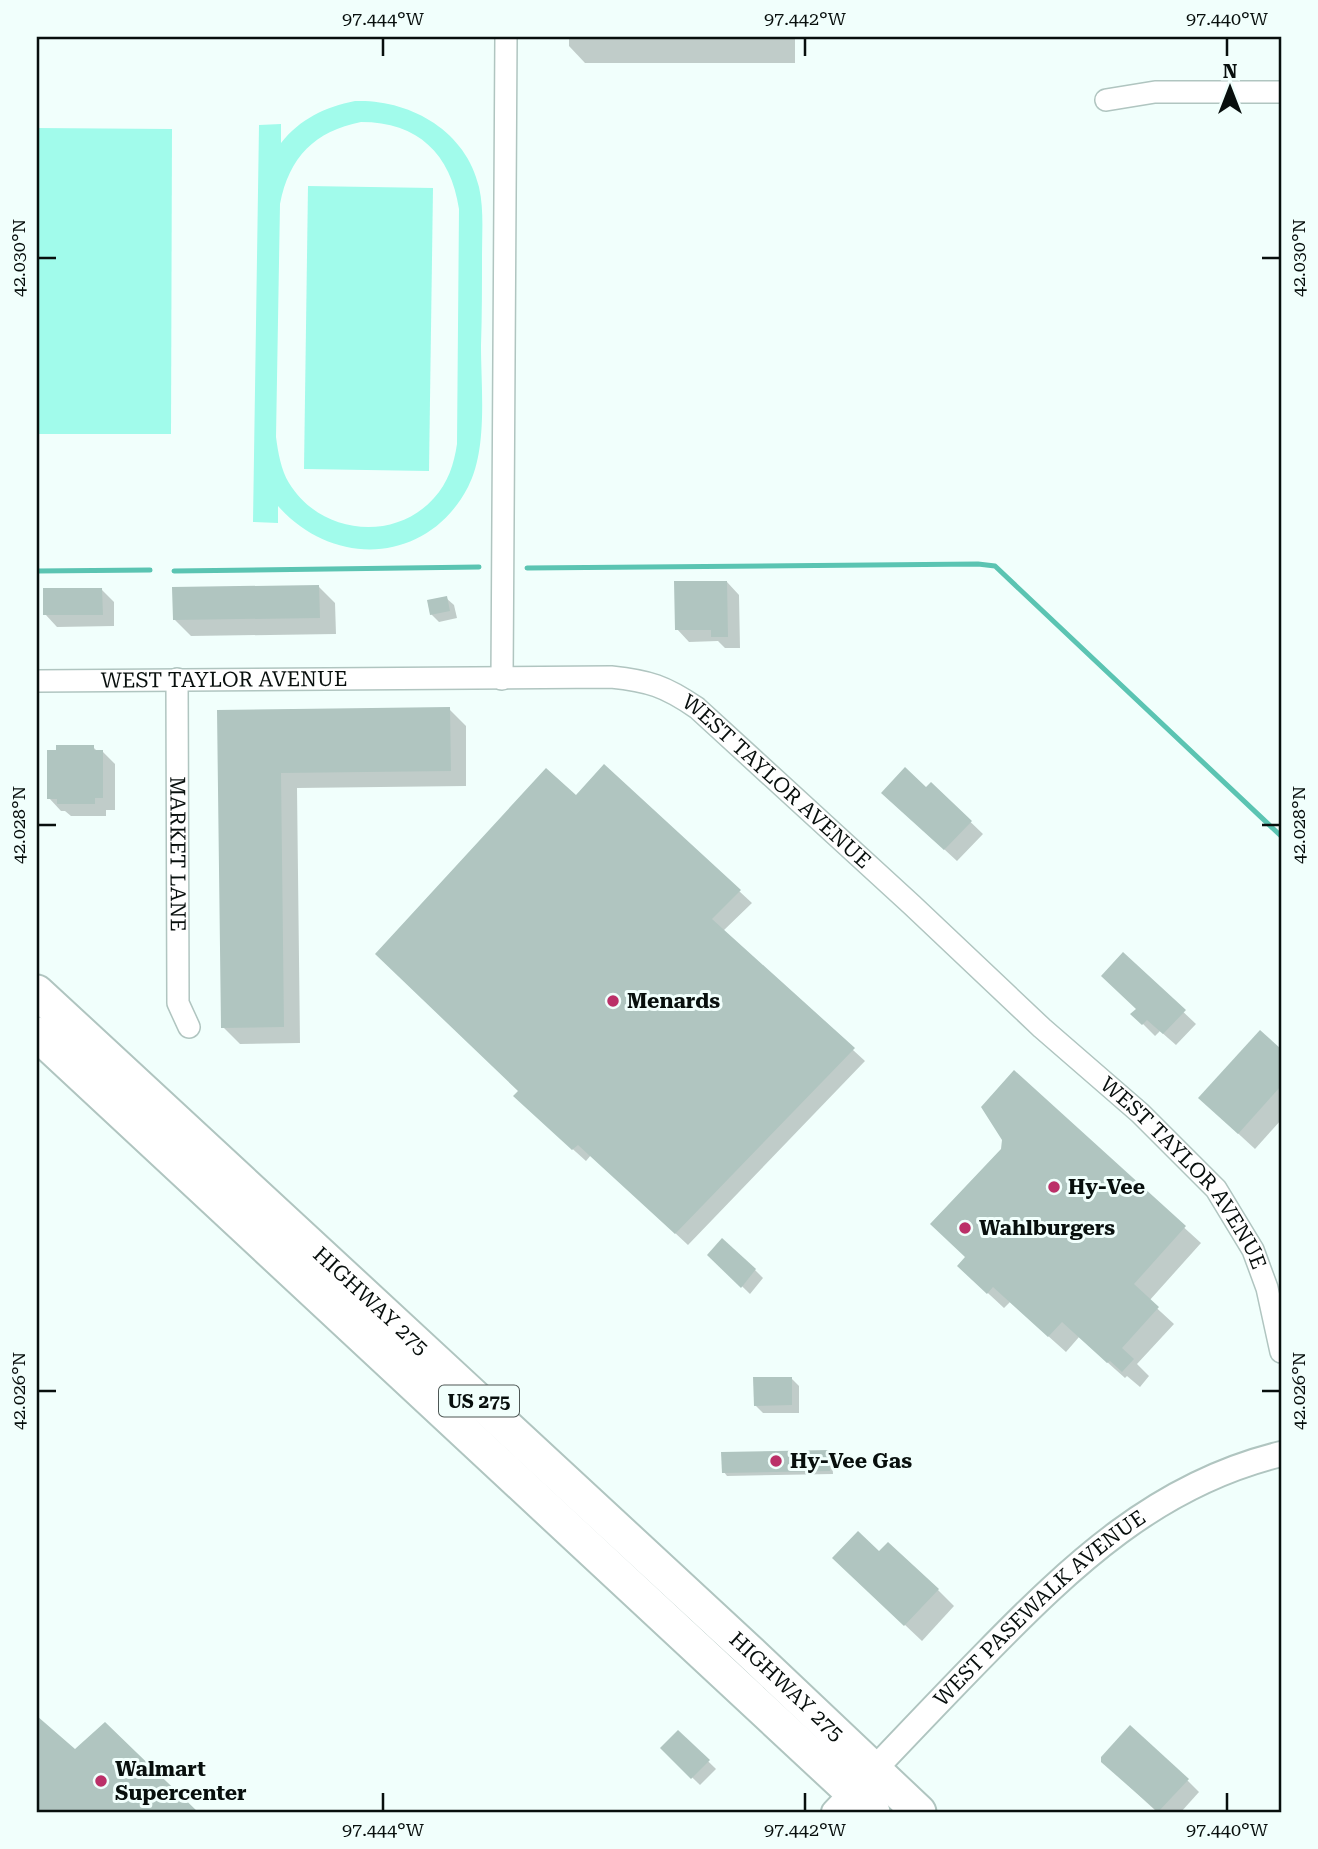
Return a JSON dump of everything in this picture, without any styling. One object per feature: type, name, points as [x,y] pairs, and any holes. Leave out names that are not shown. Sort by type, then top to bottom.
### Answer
[{"type":"highway","name":"HIGHWAY 275","points":[[37,992],[919,1812]]},
{"type":"highway","name":"HIGHWAY 275","points":[[37,1034],[853,1806]]},
{"type":"street","points":[[502,679],[506,37]]},
{"type":"street","points":[[1106,100],[1155,92],[1281,92]]},
{"type":"street","name":"WEST TAYLOR AVENUE","points":[[37,681],[611,677],[645,681],[673,691],[697,708],[1042,1028],[1140,1114],[1216,1189],[1253,1250],[1267,1289],[1281,1352]]},
{"type":"street","name":"MARKET LANE","points":[[177,679],[178,1003],[189,1027]]},
{"type":"street","name":"WEST PASEWALK AVENUE","points":[[853,1806],[875,1770],[1050,1587],[1091,1552],[1172,1495],[1217,1473],[1281,1454]]},
{"type":"green space","points":[[355,101],[395,106],[415,112],[432,122],[462,149],[472,167],[482,204],[482,418],[474,472],[468,487],[451,513],[429,531],[405,543],[379,549],[352,548],[326,540],[301,526],[278,506],[278,523],[253,522],[259,125],[281,124],[281,143],[305,121]],"holes":[[[361,122],[381,123],[415,135],[428,145],[440,157],[455,189],[459,209],[457,444],[447,480],[434,498],[418,512],[399,522],[358,526],[338,522],[319,513],[302,500],[289,483],[280,461],[276,437],[280,204],[284,187],[297,160],[318,140],[345,126]]]},
{"type":"green space","points":[[37,128],[172,129],[171,434],[37,434]]},
{"type":"green space","points":[[308,186],[433,188],[429,471],[304,469]]},
{"type":"building","points":[[674,581],[727,581],[728,637],[711,637],[711,630],[675,630]]},
{"type":"building","points":[[319,585],[320,618],[173,620],[172,587]]},
{"type":"building","points":[[43,588],[102,588],[103,615],[43,615]]},
{"type":"building","points":[[447,596],[450,611],[430,615],[427,600]]},
{"type":"building","points":[[450,707],[451,771],[281,773],[284,1027],[221,1028],[217,710]]},
{"type":"building","points":[[56,745],[94,745],[94,750],[103,750],[103,798],[95,798],[95,804],[57,804],[57,799],[47,799],[47,750],[56,750]]},
{"type":"building","name":"Menards","points":[[604,764],[741,890],[712,919],[855,1048],[675,1234],[578,1145],[572,1150],[513,1096],[518,1091],[375,954],[546,768],[576,795]]},
{"type":"building","points":[[905,767],[926,787],[931,782],[972,821],[944,850],[881,793]]},
{"type":"building","points":[[1123,952],[1186,1010],[1163,1034],[1147,1020],[1142,1025],[1130,1014],[1136,1009],[1101,976]]},
{"type":"building","points":[[1260,1030],[1281,1049],[1281,1086],[1238,1134],[1198,1098]]},
{"type":"building","name":"Hy-Vee","points":[[1014,1070],[1186,1226],[1134,1284],[1159,1307],[1122,1348],[1134,1359],[1122,1372],[1110,1361],[1107,1363],[1062,1322],[1048,1337],[993,1287],[987,1294],[957,1266],[965,1257],[930,1224],[1001,1149],[1002,1140],[981,1107]]},
{"type":"building","points":[[722,1238],[756,1269],[741,1288],[707,1255]]},
{"type":"building","points":[[753,1377],[792,1377],[792,1405],[754,1406]]},
{"type":"building","points":[[829,1450],[830,1471],[722,1473],[721,1452]]},
{"type":"building","points":[[858,1531],[879,1551],[888,1542],[939,1589],[904,1626],[832,1558]]},
{"type":"building","name":"Walmart Supercenter","points":[[37,1716],[75,1749],[105,1722],[198,1812],[37,1812]]},
{"type":"building","points":[[1130,1725],[1189,1779],[1158,1812],[1101,1762],[1101,1757]]},
{"type":"building","points":[[678,1730],[710,1760],[691,1779],[660,1748]]},
{"type":"waterway","points":[[527,568],[995,566],[1281,836]]},
{"type":"waterway","points":[[174,571],[479,567]]},
{"type":"waterway","points":[[37,571],[150,570]]},
{"type":"place","name":"Menards","points":[[613,1001]]},
{"type":"place","name":"Hy-Vee","points":[[1054,1187]]},
{"type":"place","name":"Wahlburgers","points":[[965,1228]]},
{"type":"place","name":"Hy-Vee Gas","points":[[776,1461]]},
{"type":"place","name":"Walmart Supercenter","points":[[101,1781]]}]
